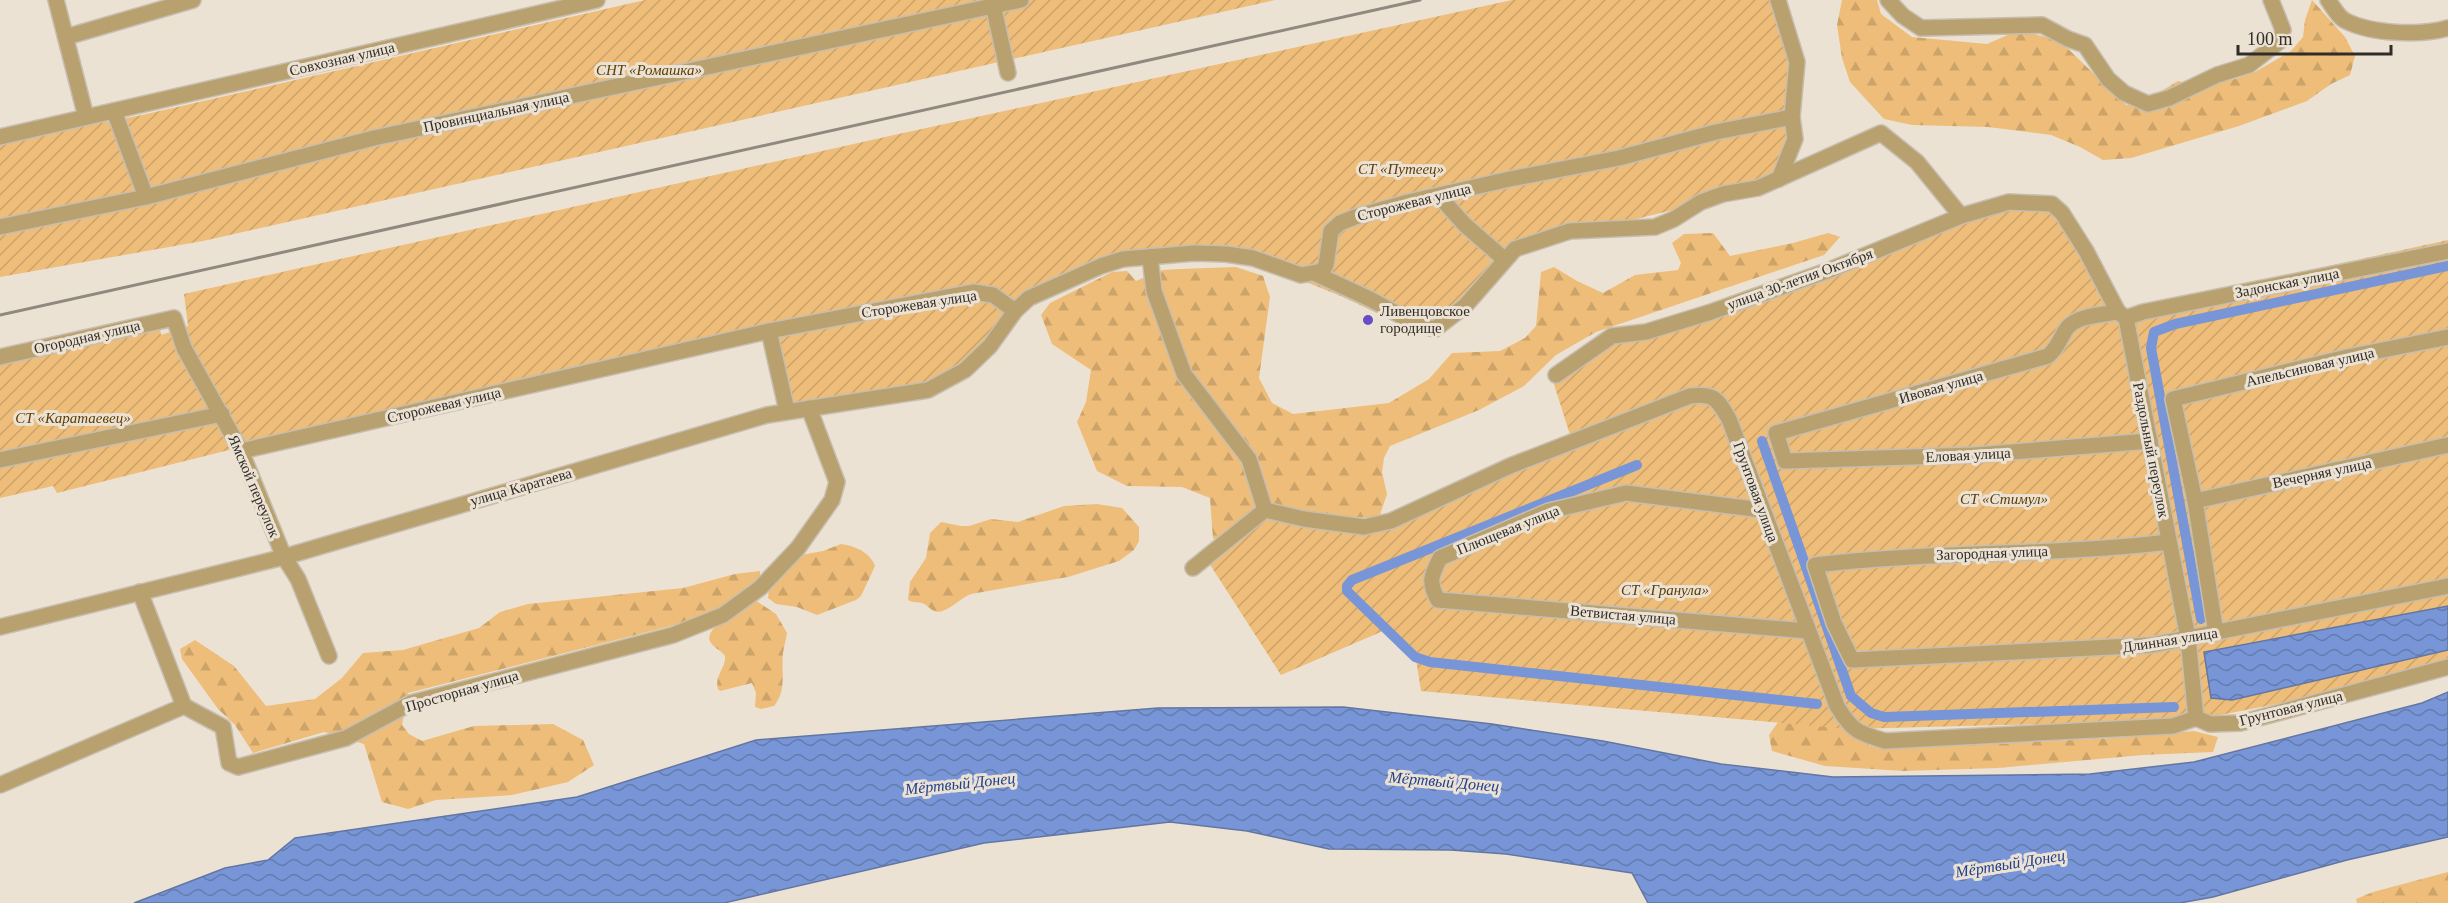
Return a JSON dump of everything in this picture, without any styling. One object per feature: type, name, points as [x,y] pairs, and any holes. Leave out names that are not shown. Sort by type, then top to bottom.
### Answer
[{"type":"street","points":[[56,0],[86,117]]},
{"type":"street","points":[[66,37],[193,0]]},
{"type":"street","name":"Совхозная улица","points":[[0,137],[597,0]]},
{"type":"street","name":"Провинциальная улица","points":[[0,227],[146,197],[374,138],[993,3],[1021,0]]},
{"type":"street","points":[[1778,0],[1797,62],[1792,117],[1795,139],[1779,179]]},
{"type":"street","points":[[1888,0],[1921,28],[2042,24],[2068,39],[2085,45],[2108,79],[2124,93],[2148,105],[2169,98],[2217,75],[2249,65],[2280,41],[2283,30],[2271,0]]},
{"type":"street","points":[[2328,0],[2344,20],[2372,30],[2408,32],[2448,28]]},
{"type":"street","points":[[993,3],[1008,74]]},
{"type":"street","points":[[114,111],[146,197]]},
{"type":"street","name":"Сторожевая улица","points":[[1314,273],[1322,271],[1326,265],[1329,237],[1340,223],[1408,202],[1510,178],[1619,158],[1716,132],[1792,117]]},
{"type":"street","points":[[1015,311],[1029,298],[1101,266],[1123,259],[1195,253],[1226,254],[1253,258],[1301,275],[1314,273],[1418,325],[1435,329],[1465,306],[1515,249],[1570,231],[1655,227],[1674,219],[1701,202],[1723,194],[1758,188],[1881,133],[1917,162],[1961,216]]},
{"type":"street","points":[[1439,195],[1465,225],[1504,259]]},
{"type":"street","name":"улица 30-летия Октября","points":[[1556,375],[1612,336],[1646,332],[1711,312],[1827,271],[1961,216],[2009,202],[2052,204]]},
{"type":"street","name":"Раздольный переулок","points":[[2052,204],[2062,213],[2086,251],[2122,315],[2150,441],[2188,638],[2196,718]]},
{"type":"street","name":"Задонская улица","points":[[2122,315],[2448,250]]},
{"type":"street","points":[[1150,257],[1154,291],[1184,374],[1249,459],[1265,510],[1193,568]]},
{"type":"street","name":"Сторожевая улица","points":[[241,451],[769,331],[973,292],[993,295],[1015,311]]},
{"type":"street","name":"улица Каратаева","points":[[0,627],[284,557],[767,415],[928,390],[965,370],[990,346],[1015,311]]},
{"type":"street","name":"Ивовая улица","points":[[1785,461],[1776,433],[2048,356],[2055,351],[2065,332],[2075,322],[2122,315]]},
{"type":"street","name":"Огородная улица","points":[[0,357],[174,318]]},
{"type":"street","name":"Ямской переулок","points":[[174,318],[184,348],[241,451],[284,557],[298,579],[329,656]]},
{"type":"street","points":[[769,331],[787,411]]},
{"type":"street","name":"Апельсиновая улица","points":[[2195,501],[2173,399],[2347,357],[2448,337]]},
{"type":"street","name":"Грунтовая улица","points":[[1265,510],[1304,519],[1364,527],[1391,521],[1510,466],[1690,396],[1704,394],[1717,399],[1729,419],[1837,706],[1845,720],[1859,734],[1885,741],[2172,726],[2196,718],[2210,724],[2240,723],[2448,667]]},
{"type":"street","name":"Просторная улица","points":[[184,706],[223,727],[229,763],[238,767],[346,738],[411,703],[707,623],[723,615],[772,576],[798,548],[832,500],[837,482],[809,408]]},
{"type":"street","points":[[0,460],[222,414]]},
{"type":"street","name":"Еловая улица","points":[[1785,461],[1974,456],[2150,441]]},
{"type":"street","name":"Вечерняя улица","points":[[2195,501],[2448,445]]},
{"type":"street","name":"Плющевая улица","points":[[1438,600],[1431,587],[1433,573],[1440,558],[1549,511],[1626,493],[1762,510]]},
{"type":"street","points":[[2195,501],[2216,633]]},
{"type":"street","name":"Загородная улица","points":[[1852,660],[1834,623],[1815,565],[1913,556],[2125,547],[2169,542]]},
{"type":"street","name":"Длинная улица","points":[[1852,660],[2152,645],[2448,586]]},
{"type":"street","points":[[0,785],[184,706],[140,592]]},
{"type":"street","name":"Ветвистая улица","points":[[1438,600],[1808,631]]},
{"type":"green space","name":"СНТ «Ромашка»","points":[[645,0],[1275,0],[203,241],[0,277],[0,142],[142,115]]},
{"type":"green space","name":"СТ «Путеец»","points":[[1512,0],[1782,0],[1797,55],[1801,97],[1800,111],[1789,147],[1772,180],[1681,208],[1522,247],[1463,316],[1417,332],[1343,297],[1266,266],[1234,260],[1179,260],[1121,267],[1027,299],[950,382],[790,413],[768,330],[241,447],[57,493],[53,486],[0,498],[0,364],[160,328],[161,335],[188,326],[184,294]]},
{"type":"green space","points":[[1842,0],[1877,0],[1881,14],[1912,37],[1987,44],[2019,30],[2060,41],[2126,105],[2138,105],[2178,81],[2204,86],[2255,72],[2291,51],[2303,37],[2305,20],[2312,0],[2345,37],[2355,56],[2350,75],[2331,84],[2307,101],[2239,126],[2131,158],[2103,160],[2051,135],[1988,127],[1912,125],[1884,119],[1850,82],[1842,58],[1837,25]]},
{"type":"green space","name":"СТ «Стимул»","points":[[2056,207],[2116,302],[2127,310],[2448,240],[2448,662],[2413,677],[2210,717],[2168,721],[1849,729],[1421,691],[1415,653],[1390,628],[1281,675],[1207,560],[1278,507],[1297,515],[1334,515],[1377,521],[1571,438],[1551,375],[1610,339],[1776,287],[1970,211]]},
{"type":"green space","points":[[1713,233],[1730,256],[1828,233],[1840,237],[1824,255],[1596,332],[1556,355],[1524,386],[1479,410],[1390,446],[1384,458],[1382,472],[1387,494],[1379,518],[1297,515],[1213,539],[1210,498],[1182,487],[1127,486],[1097,471],[1077,422],[1086,402],[1091,370],[1052,344],[1041,315],[1050,303],[1112,272],[1127,271],[1136,281],[1163,270],[1236,267],[1263,276],[1270,297],[1259,378],[1272,403],[1293,414],[1389,403],[1429,379],[1452,353],[1500,351],[1525,338],[1536,326],[1541,272],[1554,267],[1603,293],[1635,275],[1678,270],[1681,263],[1672,243],[1684,234]]},
{"type":"green space","points":[[1097,504],[1122,508],[1139,527],[1139,541],[1134,550],[1119,561],[1068,577],[971,594],[938,612],[922,603],[908,600],[910,582],[926,558],[930,533],[941,522],[969,526],[991,519],[1018,522],[1064,506]]},
{"type":"green space","points":[[841,544],[861,551],[870,557],[875,566],[861,596],[856,600],[817,615],[797,607],[776,604],[768,598],[769,588],[801,555],[823,551]]},
{"type":"green space","points":[[760,571],[760,585],[702,618],[408,693],[402,725],[409,734],[422,741],[474,726],[553,724],[583,740],[594,765],[568,782],[512,795],[436,800],[408,809],[382,802],[364,744],[324,732],[253,753],[235,725],[218,709],[182,659],[180,649],[195,640],[234,666],[266,706],[315,699],[342,678],[363,653],[403,650],[479,628],[500,612],[528,604],[683,588],[735,574]]},
{"type":"green space","points":[[755,600],[776,614],[787,633],[783,653],[781,694],[774,706],[761,709],[755,707],[756,693],[752,683],[720,691],[718,689],[717,684],[725,656],[712,645],[709,637],[717,625]]},
{"type":"green space","points":[[1783,715],[1834,722],[1870,746],[1890,749],[2114,738],[2194,731],[2218,737],[2213,752],[2143,755],[1998,768],[1903,771],[1825,766],[1772,751],[1769,735]]},
{"type":"green space","points":[[2448,872],[2448,903],[2357,903],[2356,899],[2373,892]]},
{"type":"water","points":[[2448,606],[2448,650],[2232,700],[2211,698],[2204,652]]},
{"type":"water","name":"Мёртвый Донец","points":[[2448,692],[2448,837],[2347,860],[2213,897],[2180,903],[1648,903],[1632,873],[1506,854],[1451,850],[1329,849],[1247,831],[1170,822],[984,843],[724,903],[134,903],[225,868],[268,860],[295,838],[577,797],[756,740],[1158,708],[1343,707],[1492,724],[1603,741],[1721,764],[1833,777],[2090,774],[2194,762],[2422,703]]},
{"type":"waterway","points":[[2201,619],[2151,348],[2154,332],[2175,324],[2448,266]]},
{"type":"waterway","points":[[1762,441],[1851,696],[1871,713],[1884,717],[2174,707]]},
{"type":"waterway","points":[[1637,465],[1352,580],[1347,586],[1347,591],[1415,657],[1430,662],[1817,704]]},
{"type":"railway","points":[[0,315],[1420,0]]},
{"type":"place","name":"Ливенцовское городище","points":[[1368,320]]},
{"type":"park label","name":"СТ «Каратаевец»","points":[[73,418]]},
{"type":"park label","name":"СТ «Гранула»","points":[[1665,590]]}]
